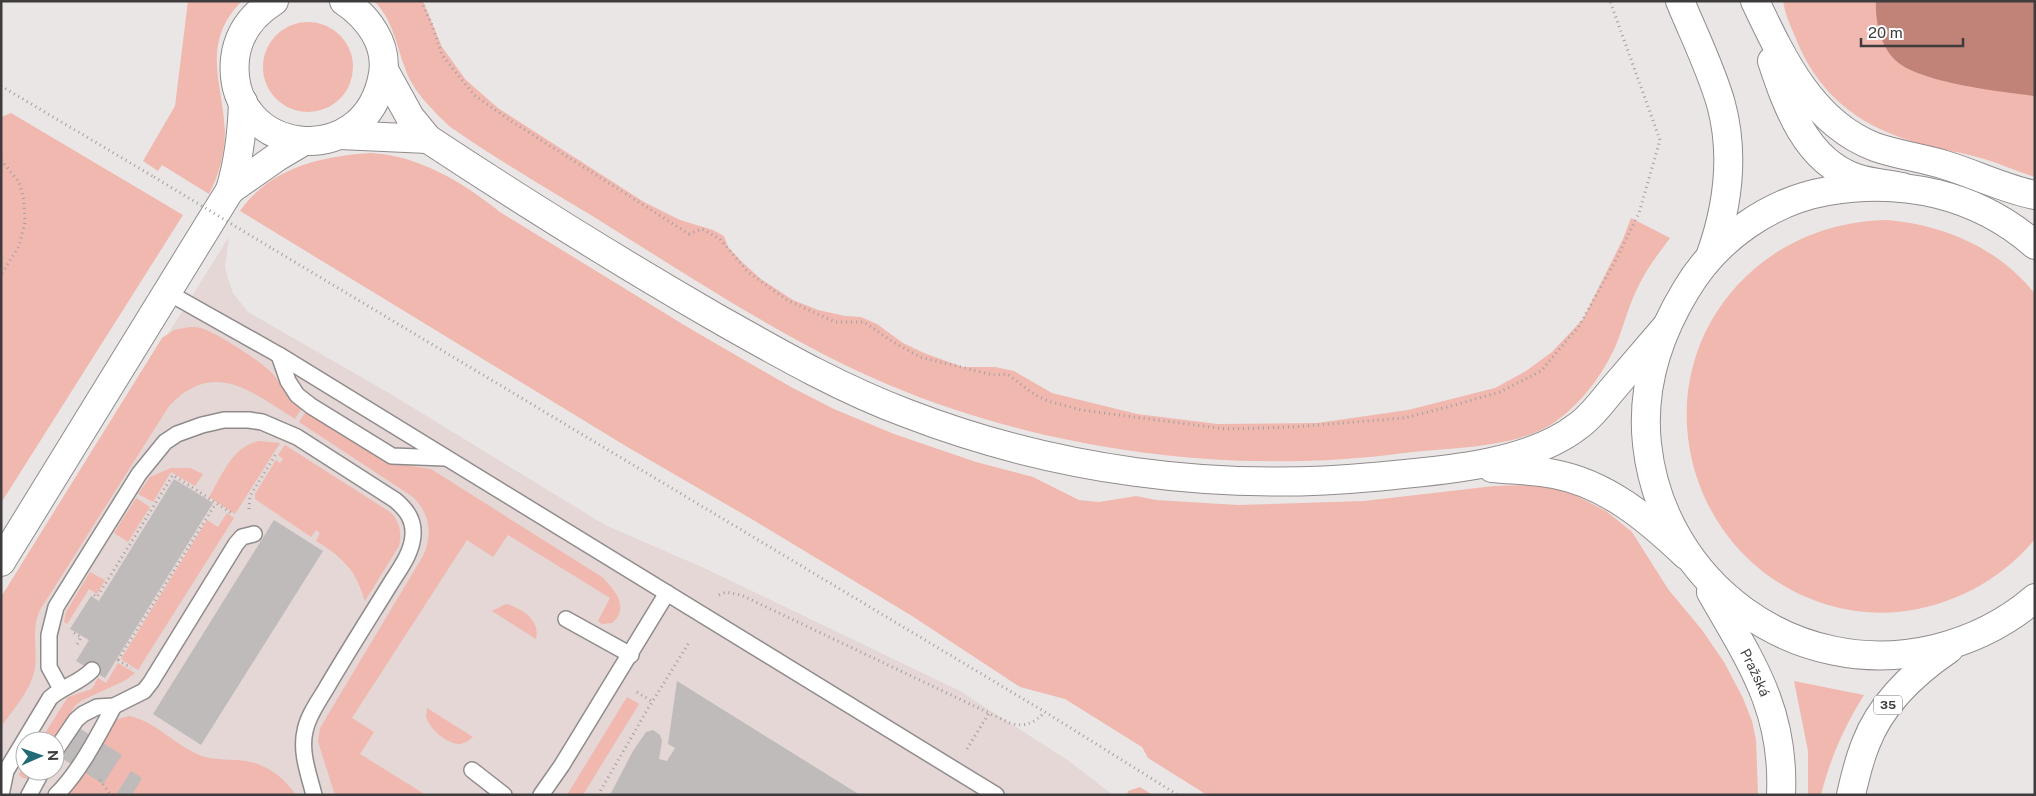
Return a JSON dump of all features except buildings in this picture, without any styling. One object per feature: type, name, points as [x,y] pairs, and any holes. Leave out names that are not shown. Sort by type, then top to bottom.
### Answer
[{"type":"main road","points":[[274,1],[262,9],[250,21],[241,36],[236,52],[234,70],[243,102],[253,116],[266,128],[279,136],[294,141],[326,140],[354,127],[374,103],[381,87],[384,70],[377,36],[356,9],[344,1]]},
{"type":"main road","points":[[1680,1],[1721,103],[1727,132],[1729,161],[1728,191],[1724,213],[1710,257]]},
{"type":"main road","points":[[1753,1],[1792,116],[1815,149],[1842,171],[1856,178],[1947,196],[1981,209],[2017,230],[2035,245]]},
{"type":"main road","points":[[1753,1],[1781,54],[1803,90],[1842,129],[1875,147],[1955,168],[2035,195]]},
{"type":"main road","points":[[384,70],[410,117],[428,139],[656,283],[794,362],[849,389],[904,413],[962,434],[1032,453],[1107,468],[1159,475],[1222,480],[1292,482],[1362,478],[1466,467],[1516,455],[1547,445],[1580,426],[1665,328]]},
{"type":"main road","points":[[1,562],[230,190],[238,163],[242,138],[243,102]]},
{"type":"main road","points":[[340,135],[428,139]]},
{"type":"main road","points":[[230,190],[277,157],[304,141]]},
{"type":"main road","points":[[1694,563],[1675,534],[1661,504],[1651,470],[1646,420],[1650,380],[1656,354],[1665,328],[1691,280],[1710,257],[1743,227],[1785,204],[1822,192],[1840,189],[1871,186],[1902,187]]},
{"type":"main road","points":[[1466,467],[1554,474],[1583,482],[1602,491],[1639,514],[1694,563],[1714,586],[1746,613],[1763,624],[1792,638],[1823,648],[1857,654],[1892,655],[1925,651],[1961,641],[2006,619],[2035,598]]},
{"type":"main road","name":"Pražská","points":[[1694,563],[1753,665],[1768,700],[1773,715],[1780,755],[1781,795]]},
{"type":"main road","name":"35","points":[[1851,795],[1866,742],[1884,712],[1903,686],[1931,661],[1961,641]]},
{"type":"lane","points":[[167,292],[279,355],[996,795]]},
{"type":"lane","points":[[279,355],[288,381],[297,395],[383,451],[403,457],[445,458]]},
{"type":"lane","points":[[61,689],[49,667],[49,635],[54,612],[128,491],[153,455],[165,442],[178,434],[202,425],[224,420],[262,422],[289,432],[405,508],[410,516],[413,535],[411,547],[403,563],[346,654],[311,716],[305,731],[306,765],[314,795]]},
{"type":"lane","points":[[65,736],[76,720],[83,714],[97,707],[114,706],[144,691],[152,682],[236,544],[242,537],[254,534]]},
{"type":"lane","points":[[540,795],[562,765],[631,655],[667,593]]},
{"type":"lane","points":[[566,619],[631,655]]},
{"type":"lane","points":[[1,795],[6,771],[47,702],[61,689],[84,678],[92,670]]},
{"type":"lane","points":[[56,795],[66,785],[100,732],[114,706]]},
{"type":"lane","points":[[472,770],[504,795]]},
{"type":"lane","points":[[29,795],[37,781]]},
{"type":"path","points":[[420,1],[432,25],[442,55],[474,95],[511,121],[689,234],[702,229],[712,233],[720,239],[748,272],[787,300],[835,322],[864,322],[893,342],[920,357],[993,376],[1007,374],[1035,395],[1081,410],[1226,429],[1292,427],[1404,418],[1455,406],[1500,392],[1542,372],[1578,326],[1618,256],[1639,213],[1660,140],[1610,1]]},
{"type":"path","points":[[1,86],[1045,712],[1178,795]]},
{"type":"path","points":[[1,160],[19,182],[24,200],[25,222],[19,246],[1,276]]},
{"type":"path","points":[[249,508],[250,496],[277,451]]},
{"type":"path","points":[[90,593],[97,597],[173,475],[236,516]]},
{"type":"path","points":[[118,660],[216,503]]},
{"type":"path","points":[[715,598],[726,592],[741,595],[1012,724],[1021,726],[1036,721],[1045,712]]},
{"type":"path","points":[[598,795],[690,640]]},
{"type":"path","points":[[631,689],[653,702]]},
{"type":"path","points":[[975,735],[988,713]]},
{"type":"shaded area","points":[[188,1],[242,1],[229,17],[221,32],[218,48],[218,79],[225,139],[221,164],[209,194],[162,165],[158,171],[143,161],[175,106]]},
{"type":"shaded area","points":[[374,1],[423,1],[442,47],[466,80],[498,108],[644,202],[680,220],[713,230],[724,236],[728,247],[742,262],[761,279],[793,300],[818,310],[845,316],[861,317],[877,324],[903,343],[963,367],[995,367],[1014,371],[1052,393],[1137,414],[1218,424],[1317,423],[1408,410],[1495,388],[1526,371],[1552,352],[1583,319],[1623,239],[1631,218],[1670,238],[1642,279],[1632,300],[1616,345],[1605,367],[1574,406],[1555,422],[1539,431],[1502,442],[1462,448],[1340,459],[1274,461],[1208,459],[1076,442],[1012,427],[949,408],[853,369],[750,314],[511,167],[449,126],[424,100],[408,77],[386,16]]},
{"type":"shaded area","points":[[1783,1],[2035,1],[2035,177],[1984,159],[1893,135],[1873,126],[1856,115],[1826,89],[1814,73],[1803,55],[1792,30]]},
{"type":"shaded area","points":[[1876,1],[2035,1],[2035,96],[1964,86],[1912,71],[1900,64],[1888,51],[1880,36]]},
{"type":"shaded area","points":[[308,22],[317,23],[333,30],[345,42],[352,58],[352,76],[345,92],[333,104],[317,111],[308,112],[299,111],[283,104],[271,92],[264,76],[263,67],[264,58],[271,42],[283,30],[299,23]]},
{"type":"shaded area","points":[[11,113],[183,215],[1,503],[1,117]]},
{"type":"shaded area","points":[[371,153],[406,159],[440,172],[500,212],[689,328],[791,387],[834,409],[894,434],[976,462],[1033,477],[1079,500],[1099,502],[1136,496],[1156,500],[1238,505],[1364,501],[1494,486],[1529,485],[1546,486],[1575,495],[1606,511],[1632,532],[1668,589],[1702,630],[1724,662],[1743,698],[1752,721],[1756,740],[1758,795],[1207,795],[1148,758],[1142,747],[1065,699],[1020,687],[912,616],[755,521],[629,448],[240,211],[252,196],[266,184],[298,167],[334,157]]},
{"type":"shaded area","points":[[1887,220],[1929,227],[1969,242],[2005,264],[2035,294],[2035,539],[2006,567],[1974,589],[1937,604],[1918,609],[1882,613],[1850,610],[1819,602],[1776,581],[1750,561],[1718,523],[1710,508],[1697,478],[1687,429],[1689,382],[1702,339],[1725,300],[1756,268],[1794,243],[1838,226]]},
{"type":"shaded area","points":[[229,237],[225,267],[233,293],[248,312],[389,393],[605,525],[704,568],[960,691],[1066,759],[1113,795],[1,795],[1,600]]},
{"type":"shaded area","points":[[189,327],[211,332],[259,362],[272,373],[289,396],[302,408],[295,419],[247,390],[232,384],[217,382],[201,384],[185,392],[169,406],[40,610],[35,634],[36,657],[32,680],[1,727],[1,597],[162,338],[174,330]]},
{"type":"shaded area","points":[[306,411],[393,463],[431,469],[602,577],[619,599],[620,611],[617,617],[612,623],[602,624],[598,621],[610,598],[508,535],[493,557],[467,540],[352,718],[374,732],[360,754],[426,795],[335,795],[320,748],[318,741],[320,728],[423,556],[429,532],[423,510],[413,497],[299,422]]},
{"type":"shaded area","points":[[259,441],[280,443],[235,514],[209,497],[223,471],[235,455],[250,444]]},
{"type":"shaded area","points":[[285,445],[390,512],[396,519],[400,532],[399,546],[365,601],[354,574],[343,561],[316,541],[320,533],[316,530],[311,537],[255,499],[255,494],[276,460],[280,463],[283,459],[278,455]]},
{"type":"shaded area","points":[[171,468],[190,468],[203,474],[195,486],[171,472],[153,502],[138,494],[150,477]]},
{"type":"shaded area","points":[[136,498],[150,507],[128,542],[114,533]]},
{"type":"shaded area","points":[[227,513],[234,518],[138,670],[121,659],[207,520],[218,527]]},
{"type":"shaded area","points":[[90,572],[105,580],[97,594],[89,589],[67,624],[64,622],[66,612]]},
{"type":"shaded area","points":[[506,604],[529,616],[537,632],[536,639],[492,611]]},
{"type":"shaded area","points":[[118,663],[135,673],[126,680],[81,701],[75,706],[59,731],[46,731],[68,697],[92,689],[98,678],[106,683]]},
{"type":"shaded area","points":[[1794,681],[1864,695],[1838,744],[1821,795],[1808,795],[1808,751]]},
{"type":"shaded area","points":[[627,697],[639,704],[583,795],[567,795]]},
{"type":"shaded area","points":[[427,708],[473,737],[465,743],[459,744],[444,738],[430,725],[426,716]]},
{"type":"shaded area","points":[[129,716],[147,722],[187,748],[205,757],[245,761],[262,766],[277,775],[296,795],[68,795],[112,725],[118,719]]},
{"type":"shaded area","points":[[1140,787],[1153,795],[1127,795],[1128,791]]}]
